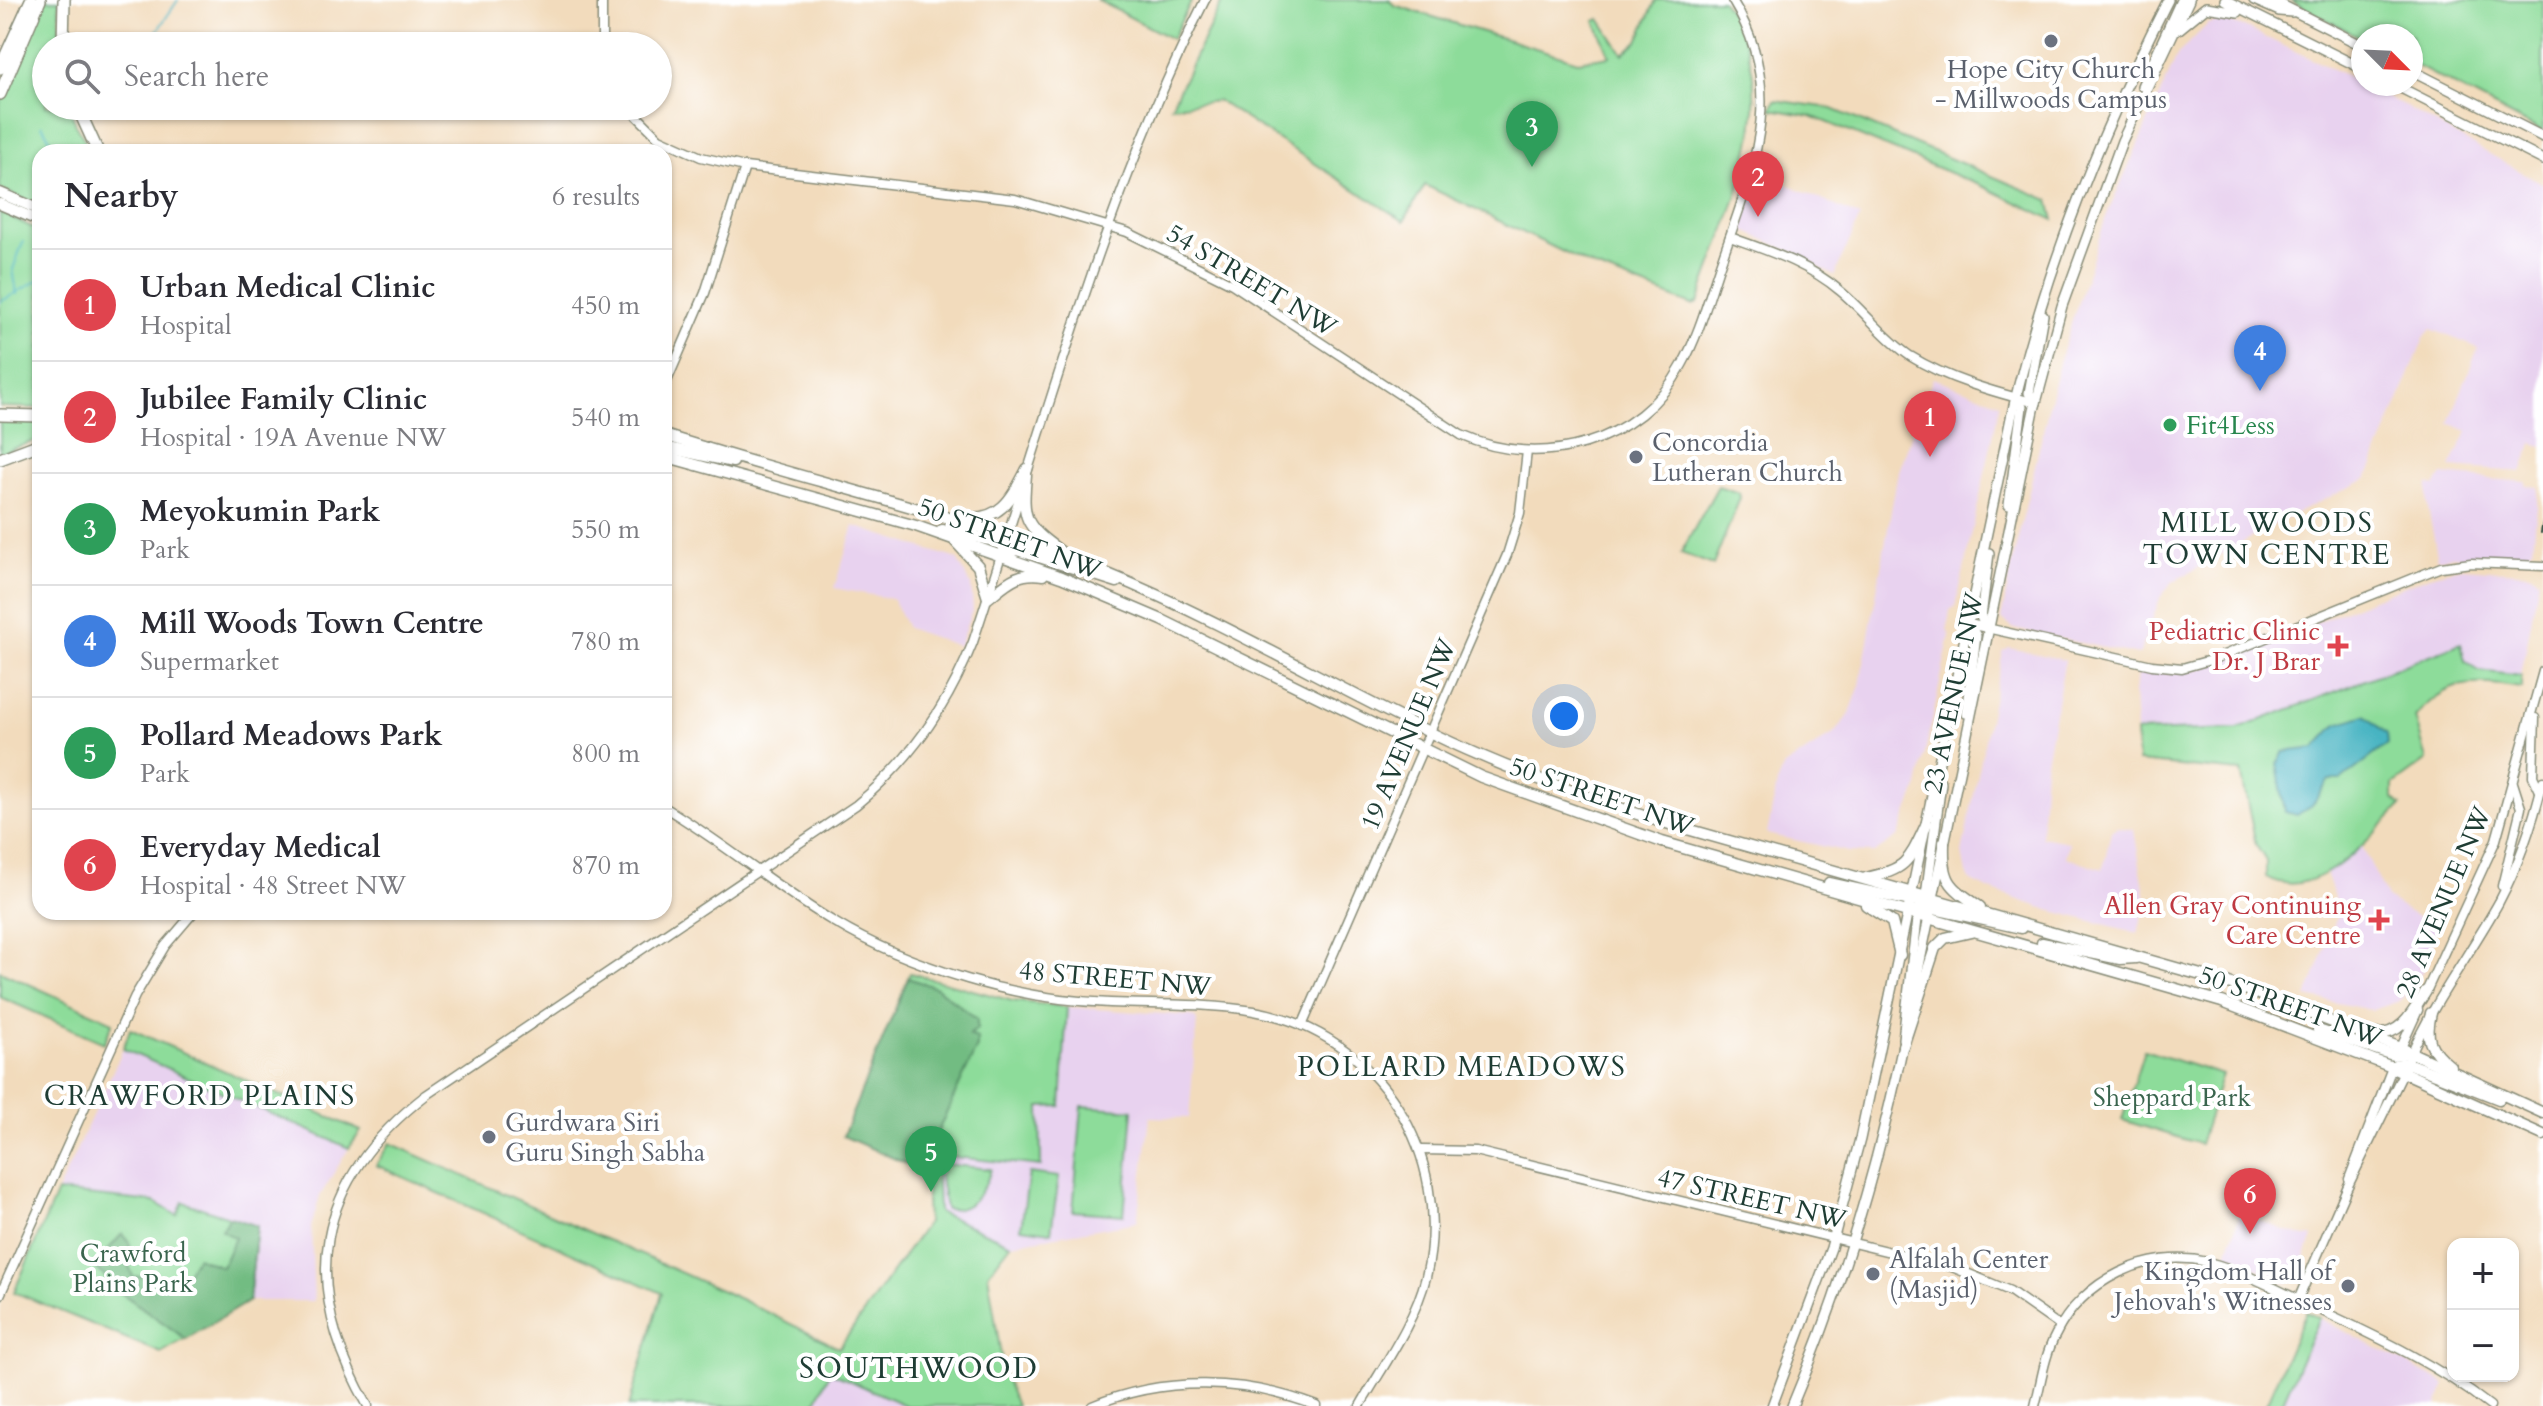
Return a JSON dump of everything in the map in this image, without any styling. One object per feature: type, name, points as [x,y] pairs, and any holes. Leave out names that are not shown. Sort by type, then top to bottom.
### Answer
[{"type":"highway","points":[[0,68],[31,0]]},
{"type":"highway","points":[[0,94],[40,0]]},
{"type":"highway","points":[[63,32],[64,0]]},
{"type":"highway","points":[[83,120],[94,144]]},
{"type":"highway","points":[[0,415],[32,416]]},
{"type":"highway","points":[[0,459],[32,447]]},
{"type":"main road","points":[[2158,19],[2159,0]]},
{"type":"main road","name":"23 AVENUE NW","points":[[1792,1406],[1826,1323],[1853,1242],[1903,1047],[1921,905],[1927,823],[2016,398],[2047,288],[2093,157],[2168,0]]},
{"type":"main road","points":[[2122,141],[2181,0]]},
{"type":"main road","name":"23 AVENUE NW","points":[[1772,1406],[1834,1238],[1863,1128],[1900,955],[1944,842],[2036,403],[2075,265],[2122,141],[2189,0]]},
{"type":"main road","points":[[2225,0],[2351,63]]},
{"type":"main road","points":[[2254,0],[2279,11],[2295,12]]},
{"type":"main road","points":[[2272,0],[2351,40]]},
{"type":"main road","points":[[2173,34],[2206,7],[2228,8],[2264,19]]},
{"type":"main road","points":[[2423,76],[2543,137]]},
{"type":"main road","points":[[2417,96],[2543,159]]},
{"type":"main road","points":[[0,193],[32,207]]},
{"type":"main road","points":[[0,204],[32,218]]},
{"type":"main road","points":[[2036,403],[2029,393],[2047,288]]},
{"type":"main road","points":[[2008,533],[2009,498],[2022,407],[2016,398]]},
{"type":"main road","name":"50 STREET NW","points":[[672,437],[925,510],[1071,559],[1127,582],[1430,733],[1533,777],[1652,819],[1864,879],[1981,931],[2135,974],[2483,1086],[2543,1113]]},
{"type":"main road","points":[[672,449],[733,462],[759,463]]},
{"type":"main road","name":"50 STREET NW","points":[[672,458],[916,526],[1061,577],[1162,620],[1422,750],[1589,818],[1842,893],[1988,913],[2229,983],[2360,1032],[2402,1060],[2543,1135]]},
{"type":"main road","points":[[925,510],[967,518],[989,517],[1010,500],[1027,469]]},
{"type":"main road","points":[[1027,469],[1026,521],[1038,536],[1071,559]]},
{"type":"main road","points":[[1988,631],[1981,617],[1990,524]]},
{"type":"main road","points":[[916,526],[995,541],[1007,536]]},
{"type":"main road","points":[[952,538],[978,566],[988,598],[1017,575],[1061,577]]},
{"type":"main road","points":[[1001,555],[1017,550],[1112,582],[1127,582]]},
{"type":"main road","points":[[1967,732],[1966,700],[1976,636],[1969,624]]},
{"type":"main road","points":[[1921,905],[1941,782],[1940,761]]},
{"type":"main road","points":[[1864,879],[1887,875],[1903,867],[1927,823]]},
{"type":"main road","points":[[1944,842],[1944,869],[1949,883],[1960,895],[1988,913]]},
{"type":"main road","points":[[1793,879],[2009,926],[2060,933]]},
{"type":"main road","points":[[1842,893],[1892,922],[1900,955]]},
{"type":"main road","points":[[1903,1047],[1935,948],[1953,935],[1981,931]]},
{"type":"main road","points":[[2016,941],[2058,945],[2120,959],[2141,956]]},
{"type":"main road","points":[[2360,1032],[2391,1034],[2412,1014],[2426,991]]},
{"type":"main road","points":[[2431,1013],[2426,1035],[2429,1045],[2452,1068],[2483,1086]]},
{"type":"main road","points":[[2402,1060],[2488,1096],[2532,1108]]},
{"type":"street","points":[[602,0],[602,32]]},
{"type":"street","points":[[368,1406],[338,1347],[328,1312],[326,1264],[336,1209],[358,1164],[399,1116],[849,810],[903,761],[949,696],[988,598],[1108,225],[1142,138],[1205,0]]},
{"type":"street","name":"54 STREET NW","points":[[672,146],[701,157],[745,167],[997,196],[1047,206],[1108,225],[1169,250],[1225,280],[1452,430],[1484,444],[1527,451],[1568,448],[1622,428],[1666,389],[1693,342],[1758,151],[1763,104],[1759,61],[1740,12],[1732,0]]},
{"type":"street","name":"54 STREET NW","points":[[640,120],[670,144]]},
{"type":"street","points":[[672,369],[705,293],[745,167]]},
{"type":"street","points":[[1730,237],[1780,255],[1819,274],[1914,358],[2036,403]]},
{"type":"street","name":"19 AVENUE NW","points":[[1302,1026],[1515,534],[1527,451]]},
{"type":"street","points":[[1969,624],[1988,631],[2152,665],[2182,668],[2261,641],[2441,567],[2471,563],[2543,566]]},
{"type":"street","name":"28 AVENUE NW","points":[[2298,1300],[2347,1188],[2352,1167],[2402,1060],[2426,991],[2496,840],[2543,671]]},
{"type":"street","points":[[2536,698],[2533,776],[2542,792]]},
{"type":"street","name":"28 AVENUE NW","points":[[2402,1060],[2498,902],[2532,822],[2543,781]]},
{"type":"street","points":[[2513,783],[2542,792]]},
{"type":"street","points":[[2498,902],[2521,808],[2513,783]]},
{"type":"street","name":"48 STREET NW","points":[[672,813],[862,938],[917,962],[977,982],[1067,999],[1247,1010],[1302,1026],[1334,1040],[1366,1064],[1391,1094],[1422,1150],[1429,1185],[1431,1245],[1425,1280],[1408,1322],[1360,1406]]},
{"type":"street","points":[[0,1295],[135,996],[165,946],[187,920]]},
{"type":"street","name":"47 STREET NW","points":[[1422,1150],[1475,1151],[1853,1242],[1985,1278],[2019,1296],[2060,1326]]},
{"type":"street","points":[[2035,1406],[2048,1352],[2060,1326],[2086,1294],[2123,1270],[2159,1260],[2205,1262],[2298,1300],[2414,1356],[2490,1406]]},
{"type":"street","points":[[1092,1406],[1130,1393],[1197,1384],[1258,1389],[1317,1406]]},
{"type":"shaded area","points":[[2222,20],[2244,27],[2351,78],[2351,96],[2386,96],[2543,184],[2543,446],[2532,443],[2522,472],[2450,467],[2468,431],[2449,423],[2478,348],[2431,329],[2425,336],[2367,479],[2275,524],[2171,583],[2160,598],[2139,655],[2014,629],[2001,619],[2061,355],[2106,217],[2178,54],[2208,24]]},
{"type":"shaded area","points":[[1760,172],[1860,217],[1834,276],[1797,254],[1740,229]]},
{"type":"shaded area","points":[[1933,378],[2000,403],[1956,606],[1950,610],[1947,630],[1950,635],[1918,786],[1898,837],[1874,853],[1849,852],[1767,834],[1778,779],[1784,766],[1835,733],[1850,713],[1860,685],[1898,472]]},
{"type":"shaded area","points":[[2442,475],[2526,482],[2526,486],[2539,487],[2533,548],[2522,559],[2454,556],[2438,559],[2427,503],[2428,484],[2435,486]]},
{"type":"shaded area","points":[[854,526],[957,559],[971,585],[973,608],[959,646],[907,628],[893,599],[834,588]]},
{"type":"shaded area","points":[[2462,568],[2530,573],[2539,579],[2521,676],[2479,671],[2465,661],[2460,643],[2238,729],[2136,731],[2134,691],[2140,669],[2171,673],[2198,670],[2437,573]]},
{"type":"shaded area","points":[[2009,648],[2065,660],[2045,767],[2041,837],[2069,842],[2066,857],[2103,869],[2111,831],[2118,827],[2134,830],[2146,900],[2138,933],[2049,910],[1990,890],[1971,881],[1965,869],[1962,853],[2003,652]]},
{"type":"shaded area","name":"Allen Gray Continuing Care Centre","points":[[2361,844],[2387,898],[2436,929],[2429,963],[2400,1001],[2372,1010],[2307,997],[2339,911],[2326,873]]},
{"type":"shaded area","points":[[1067,1007],[1192,1016],[1197,1020],[1189,1118],[1150,1117],[1137,1222],[1011,1244],[938,1212],[936,1155],[1040,1166],[1040,1107],[1061,1105]]},
{"type":"shaded area","points":[[123,1049],[349,1148],[320,1196],[311,1227],[314,1301],[249,1301],[257,1226],[183,1203],[177,1215],[57,1192]]},
{"type":"shaded area","points":[[2240,1214],[2304,1237],[2313,1236],[2299,1275],[2287,1283],[2227,1254]]},
{"type":"shaded area","points":[[2319,1318],[2446,1384],[2437,1406],[2281,1406]]},
{"type":"shaded area","points":[[830,1372],[907,1406],[814,1406]]},
{"type":"green space","points":[[44,0],[59,0],[60,32],[32,32],[32,120],[74,120],[87,144],[32,144],[32,203],[0,189],[0,103]]},
{"type":"green space","points":[[1097,0],[1192,0],[1172,39]]},
{"type":"green space","points":[[1223,0],[1389,0],[1394,5],[1578,61],[1610,56],[1595,21],[1600,19],[1623,54],[1638,41],[1656,0],[1722,0],[1743,36],[1753,73],[1754,112],[1749,151],[1738,190],[1698,303],[1692,305],[1596,268],[1425,185],[1404,221],[1218,101],[1171,106]]},
{"type":"green space","points":[[2290,0],[2543,0],[2543,132],[2423,69],[2423,24],[2351,24],[2351,33]]},
{"type":"green space","points":[[1775,100],[1830,108],[2049,200],[2054,220],[1989,189],[1811,116],[1771,109]]},
{"type":"green space","points":[[0,212],[32,227],[32,408],[0,407]]},
{"type":"green space","points":[[0,418],[32,418],[32,442],[0,453]]},
{"type":"green space","points":[[1718,486],[1739,493],[1740,498],[1713,565],[1681,553]]},
{"type":"green space","points":[[2461,643],[2465,661],[2479,671],[2521,676],[2521,688],[2463,685],[2427,704],[2415,717],[2427,760],[2393,785],[2393,799],[2401,806],[2340,864],[2303,882],[2285,883],[2266,877],[2266,861],[2256,845],[2241,772],[2138,762],[2136,732],[2238,729]]},
{"type":"green space","points":[[0,971],[113,1022],[104,1043],[0,997]]},
{"type":"green space","points":[[910,973],[1013,1001],[1067,1007],[1061,1106],[1040,1107],[1041,1166],[936,1155],[938,1212],[1011,1244],[988,1274],[1004,1375],[1016,1406],[907,1406],[830,1372],[814,1406],[629,1406],[662,1293],[376,1165],[390,1143],[740,1299],[839,1348],[927,1223],[925,1172],[843,1136]]},
{"type":"green space","points":[[908,978],[937,988],[977,1019],[977,1029],[969,1035],[977,1038],[977,1047],[927,1155],[925,1172],[843,1136]]},
{"type":"green space","points":[[130,1029],[361,1131],[349,1148],[123,1049]]},
{"type":"green space","name":"Sheppard Park","points":[[2144,1050],[2222,1075],[2200,1144],[2122,1120]]},
{"type":"green space","points":[[1082,1106],[1133,1110],[1124,1215],[1073,1211]]},
{"type":"green space","points":[[944,1164],[991,1169],[975,1199],[954,1210],[945,1209],[940,1176]]},
{"type":"green space","points":[[1029,1173],[1059,1177],[1051,1232],[1021,1228]]},
{"type":"green space","name":"Crawford Plains Park","points":[[57,1192],[154,1202],[177,1215],[183,1202],[257,1226],[249,1301],[161,1353],[14,1292]]},
{"type":"green space","points":[[230,1217],[257,1226],[249,1301],[186,1339],[120,1292],[94,1266],[122,1234],[130,1244],[128,1263],[133,1277],[155,1274],[180,1283],[197,1257],[222,1267],[235,1238],[221,1230]]},
{"type":"green space","points":[[2306,1312],[2319,1318],[2281,1406],[2265,1406]]},
{"type":"water","points":[[2365,715],[2387,734],[2388,744],[2341,780],[2329,780],[2312,805],[2297,815],[2285,812],[2277,764],[2284,752],[2315,748],[2337,724]]},
{"type":"waterway","points":[[156,32],[178,0]]},
{"type":"waterway","points":[[42,125],[53,144]]},
{"type":"waterway","points":[[17,294],[13,269],[23,242]]},
{"type":"waterway","points":[[0,302],[32,284]]},
{"type":"tram line","points":[[2541,533],[2543,522]]},
{"type":"place","name":"Hope City Church - Millwoods Campus","points":[[2051,41]]},
{"type":"place","name":"Meyokumin Park","points":[[1532,167]]},
{"type":"place","name":"Jubilee Family Clinic","points":[[1758,217]]},
{"type":"place","name":"Mill Woods Town Centre","points":[[2260,391]]},
{"type":"place","name":"Fit4Less","points":[[2170,425]]},
{"type":"place","name":"Concordia Lutheran Church","points":[[1636,457]]},
{"type":"place","name":"Urban Medical Clinic","points":[[1930,457]]},
{"type":"place","name":"Pediatric Clinic Dr. J Brar","points":[[2338,646]]},
{"type":"place","name":"Allen Gray Continuing Care Centre","points":[[2379,920]]},
{"type":"place","name":"Gurdwara Siri Guru Singh Sabha","points":[[489,1137]]},
{"type":"place","name":"Pollard Meadows Park","points":[[931,1192]]},
{"type":"place","name":"Everyday Medical","points":[[2250,1234]]},
{"type":"place","name":"Alfalah Center (Masjid)","points":[[1873,1274]]},
{"type":"place","name":"Kingdom Hall of Jehovah's Witnesses","points":[[2348,1286]]},
{"type":"district","name":"MILL WOODS TOWN CENTRE","points":[[2267,538]]},
{"type":"district","name":"POLLARD MEADOWS","points":[[1462,1066]]},
{"type":"district","name":"CRAWFORD PLAINS","points":[[200,1095]]},
{"type":"district","name":"SOUTHWOOD","points":[[919,1368]]}]
